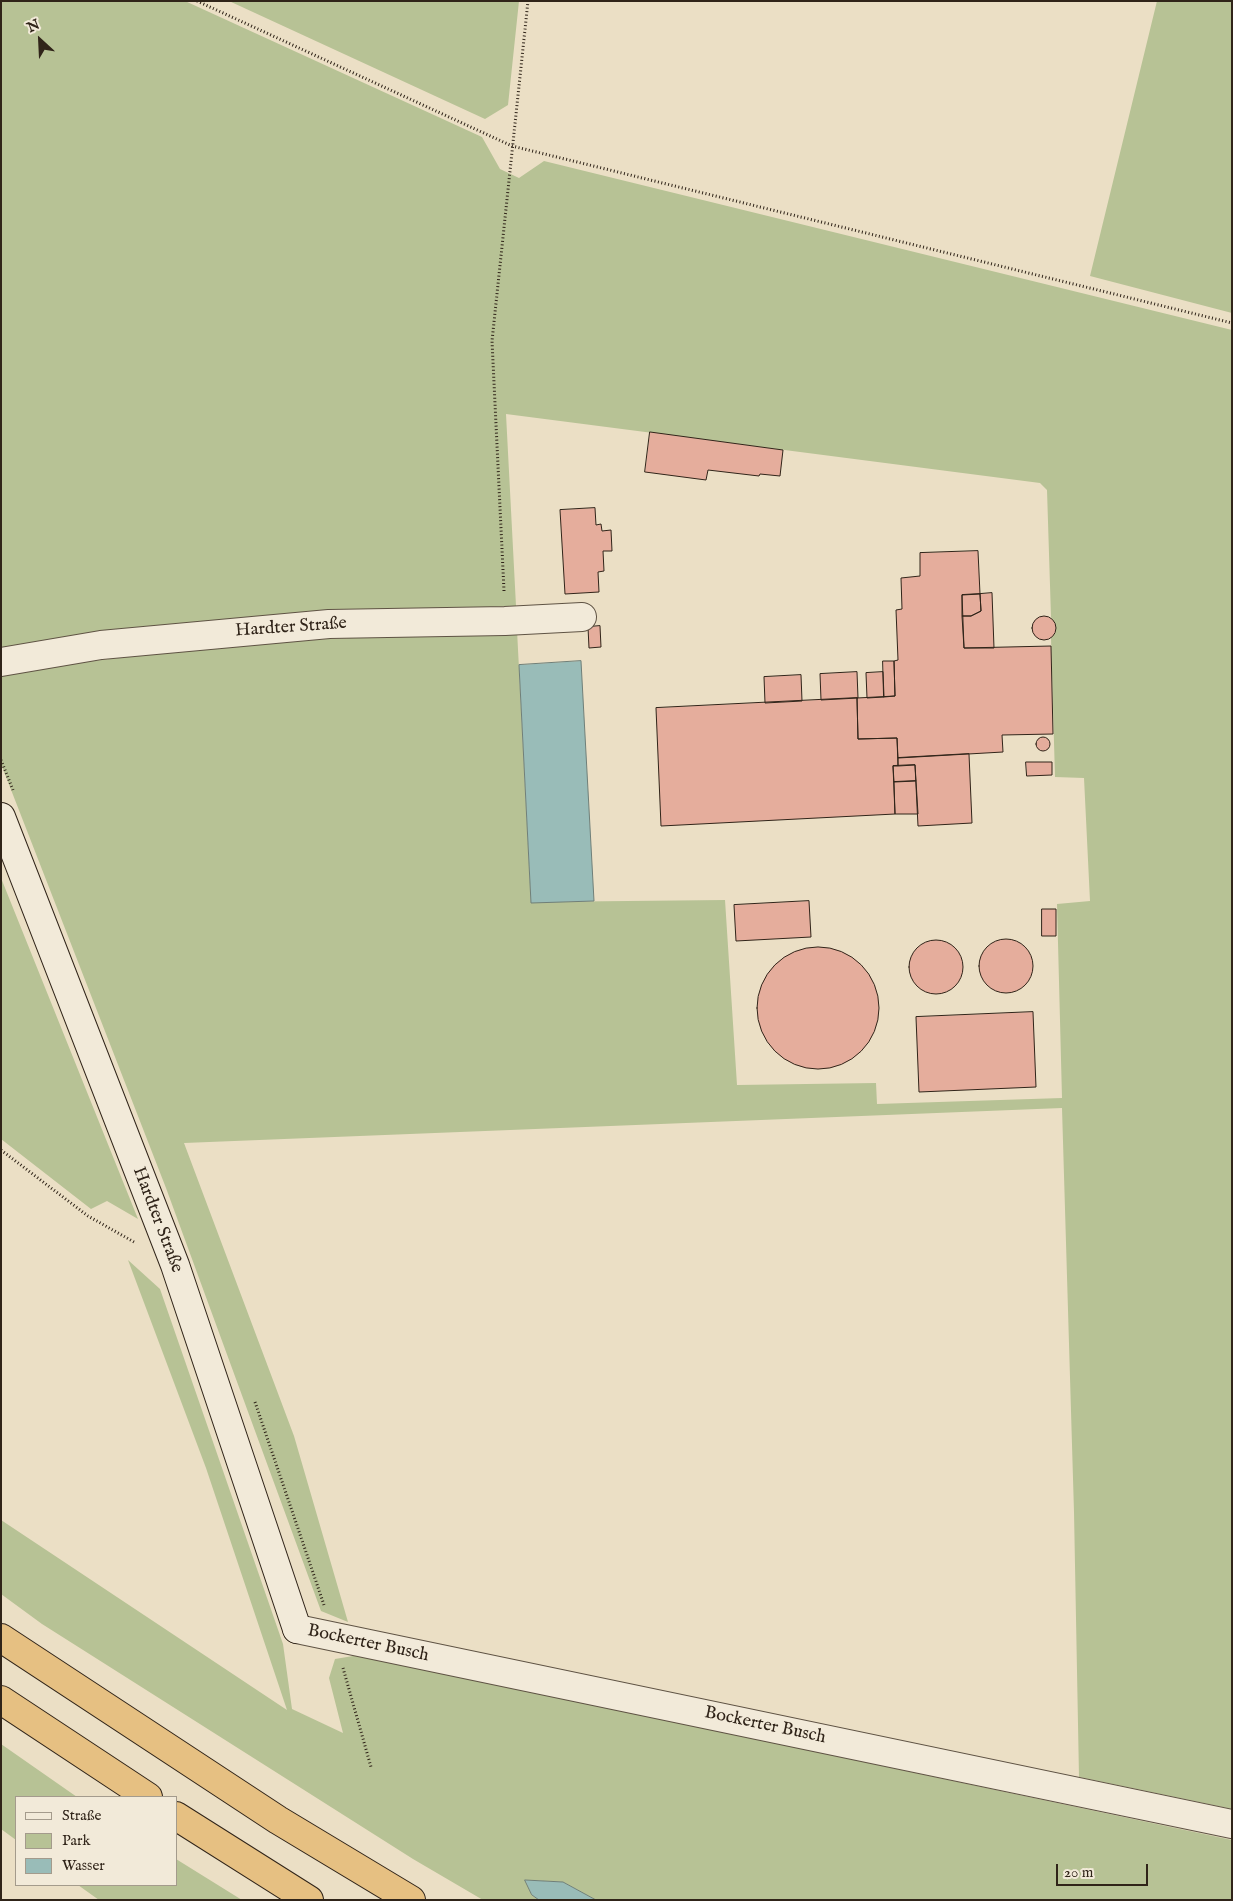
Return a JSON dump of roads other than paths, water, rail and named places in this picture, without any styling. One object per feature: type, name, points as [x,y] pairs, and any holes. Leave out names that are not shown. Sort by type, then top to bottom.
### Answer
[{"type":"highway","points":[[1,1638],[270,1814],[411,1900]]},
{"type":"highway","points":[[1,1700],[146,1796]]},
{"type":"highway","points":[[178,1817],[309,1900]]},
{"type":"street","name":"Hardter Straße","points":[[1,662],[102,645],[329,624],[505,621],[582,617]]},
{"type":"street","name":"Hardter Straße","points":[[1,816],[175,1265],[297,1629]]},
{"type":"street","name":"Bockerter Busch","points":[[297,1629],[1232,1824]]},
{"type":"water","points":[[581,661],[594,901],[531,903],[519,665]]},
{"type":"water","points":[[525,1880],[563,1882],[596,1900],[539,1900],[532,1895]]}]
